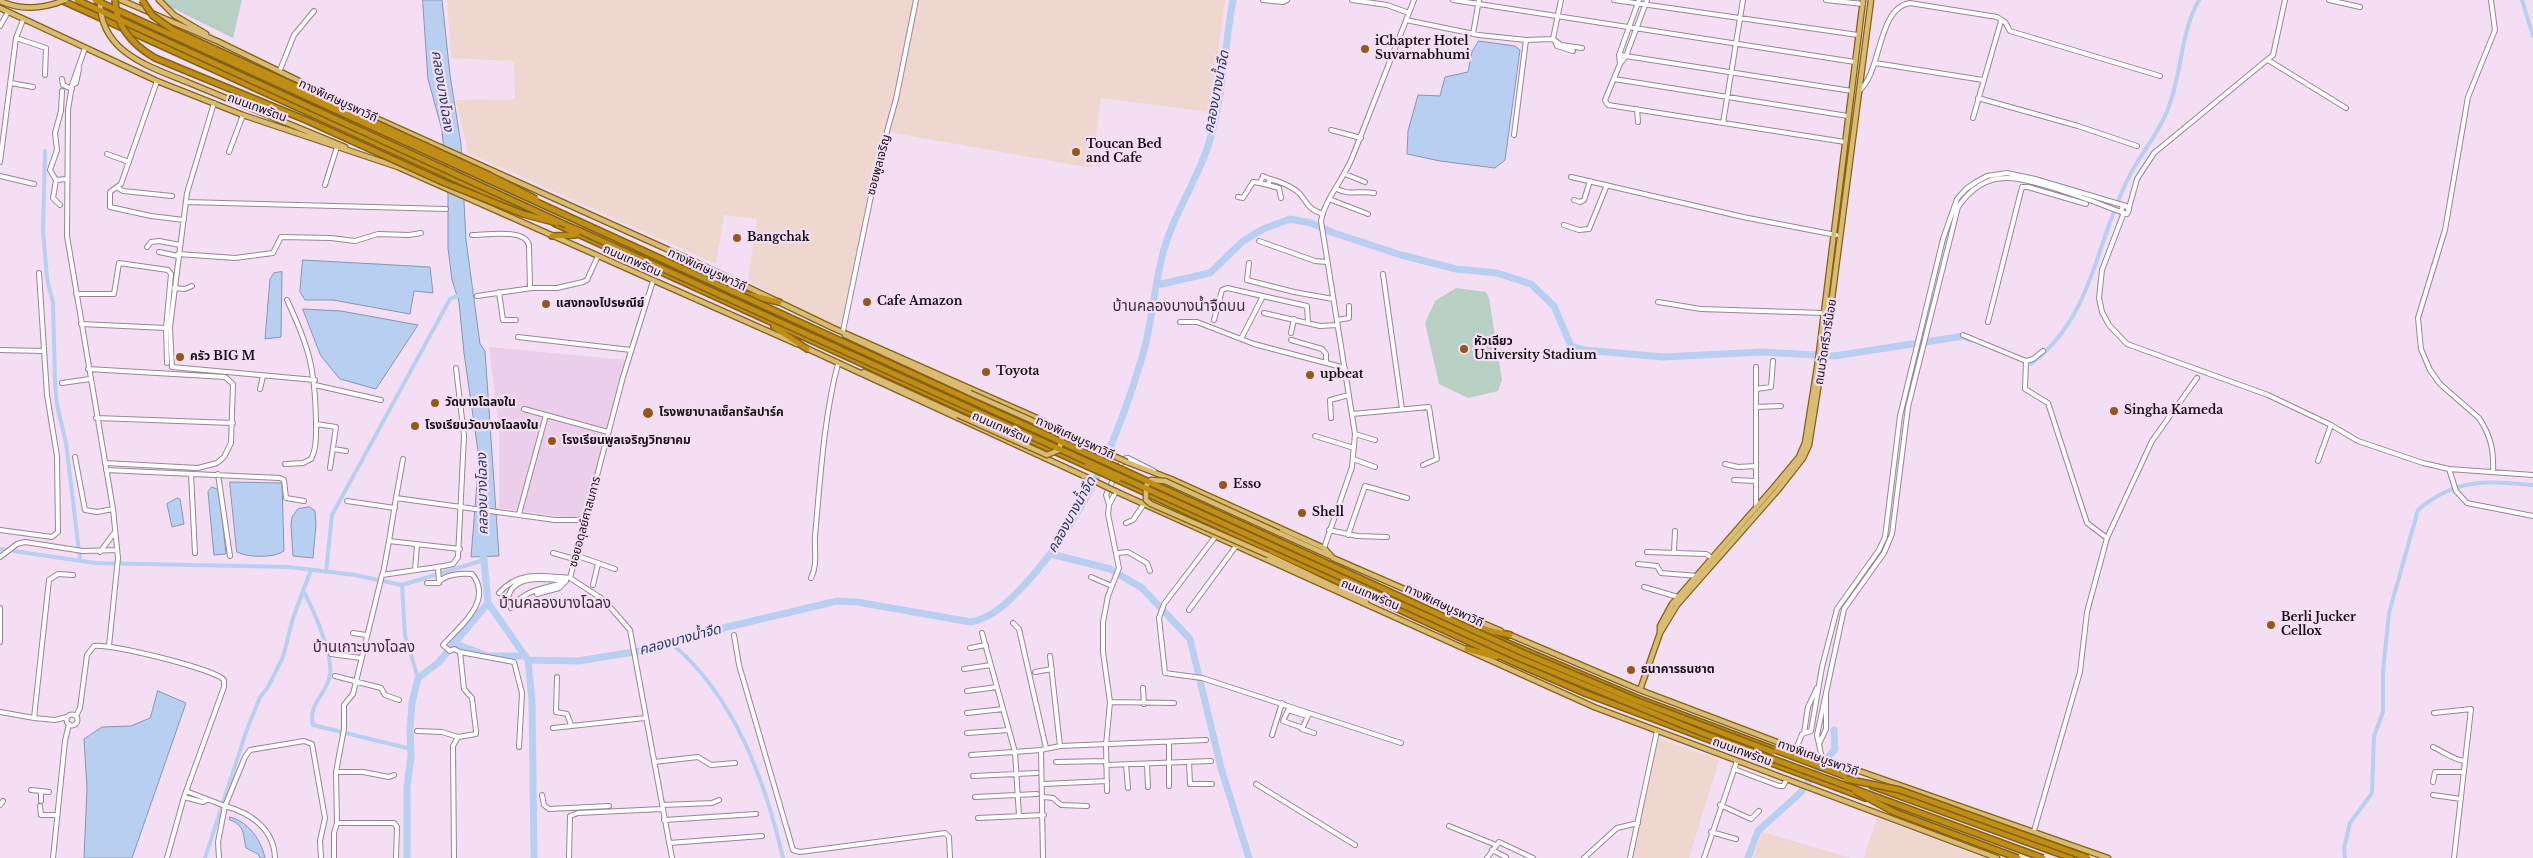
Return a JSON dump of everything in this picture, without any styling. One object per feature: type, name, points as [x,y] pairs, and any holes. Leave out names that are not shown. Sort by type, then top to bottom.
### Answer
[{"type":"highway","name":"ถนนเทพรัตน","points":[[63,0],[1511,661],[1632,712],[1845,790],[2017,858]]},
{"type":"highway","name":"ทางพิเศษบูรพาวิถี","points":[[77,0],[566,225],[1519,658],[1657,716],[2043,858]]},
{"type":"highway","name":"ถนนเทพรัตน","points":[[94,0],[1469,626],[1637,698],[2071,858]]},
{"type":"highway","name":"ทางพิเศษบูรพาวิถี","points":[[94,0],[1520,652],[1635,700],[2062,858]]},
{"type":"highway","points":[[115,0],[117,16],[125,31],[139,47],[156,58],[306,120],[446,183],[523,214],[566,225]]},
{"type":"highway","points":[[142,0],[153,16],[173,30],[489,175],[569,218]]},
{"type":"highway","points":[[552,236],[578,234]]},
{"type":"highway","points":[[734,291],[779,302]]},
{"type":"highway","points":[[759,317],[807,349]]},
{"type":"highway","points":[[1469,626],[1510,635]]},
{"type":"highway","points":[[1467,649],[1511,661]]},
{"type":"highway","points":[[1846,779],[1900,790],[2088,858]]},
{"type":"highway","points":[[1844,785],[1894,812],[2017,858]]},
{"type":"main road","points":[[0,1],[20,7],[39,8],[63,0]]},
{"type":"main road","points":[[100,0],[103,23],[114,42],[122,51],[139,62],[360,153]]},
{"type":"main road","name":"ถนนเทพรัตน","points":[[121,0],[217,41],[428,141],[833,328],[1044,421],[1094,447],[1324,548],[1334,558],[1510,635],[1640,690],[1796,749],[2108,858]]},
{"type":"main road","points":[[159,0],[174,15],[217,41]]},
{"type":"main road","name":"ถนนวัดศรีวารีน้อย","points":[[1660,633],[1660,626],[1678,597],[1756,508],[1802,450],[1807,433],[1841,236],[1870,0]]},
{"type":"main road","name":"ถนนวัดศรีวารีน้อย","points":[[1822,348],[1823,313],[1863,2]]},
{"type":"main road","name":"ถนนเทพรัตน","points":[[0,8],[157,81],[243,115],[360,153],[437,184],[833,360],[838,364],[1215,537],[1394,616],[1530,679],[1657,731],[1997,858]]},
{"type":"main road","points":[[833,328],[970,393],[1058,432],[1062,437],[1060,450],[1054,454],[1047,455],[833,360]]},
{"type":"main road","name":"ถนนวัดศรีวารีน้อย","points":[[1640,690],[1660,633],[1677,605],[1803,458],[1812,435],[1820,361]]},
{"type":"main road","points":[[1334,558],[1165,482],[1151,480],[1146,486],[1144,494],[1146,500],[1151,504],[1268,555],[1394,616]]},
{"type":"main road","points":[[1906,787],[1914,801]]},
{"type":"street","name":"ซอยพูลเจริญ","points":[[843,331],[877,166],[896,99],[916,0]]},
{"type":"street","points":[[1263,0],[1283,2],[1287,0]]},
{"type":"street","points":[[1352,0],[1387,6],[1409,13]]},
{"type":"street","points":[[1324,548],[1353,459],[1355,434],[1321,221],[1329,199],[1346,174],[1414,0]]},
{"type":"street","points":[[1453,0],[1479,2],[1855,62]]},
{"type":"street","points":[[1561,0],[1554,40],[1557,46],[1573,51]]},
{"type":"street","points":[[1614,0],[1646,2],[1740,18],[1858,34]]},
{"type":"street","points":[[1723,122],[1743,0]]},
{"type":"street","points":[[1826,0],[1863,2]]},
{"type":"street","points":[[1817,735],[1844,609],[1888,544],[1896,516],[1900,464],[1908,407],[1958,207],[1968,194],[1985,182],[2006,178],[2063,192],[2120,212],[2128,213],[2130,198],[2137,179],[2154,153],[2268,60],[2275,47],[2285,0]]},
{"type":"street","points":[[2329,0],[2360,7]]},
{"type":"street","points":[[2491,0],[2494,30],[2468,97],[2445,228],[2421,305],[2418,325],[2421,350],[2430,370],[2440,384],[2479,418],[2488,432],[2493,449],[2493,472]]},
{"type":"street","points":[[1473,34],[1479,2]]},
{"type":"street","points":[[1620,64],[1619,55],[1638,2]]},
{"type":"street","points":[[1646,2],[1606,103],[1845,142]]},
{"type":"street","points":[[1859,91],[1868,81],[1886,24],[1891,16],[1905,4],[1918,4],[1998,17],[2010,31],[2160,76]]},
{"type":"street","points":[[280,70],[294,35],[314,11]]},
{"type":"street","points":[[0,26],[8,12]]},
{"type":"street","points":[[0,162],[16,38],[23,20]]},
{"type":"street","points":[[1406,20],[1473,34],[1526,40],[1554,40],[1582,48]]},
{"type":"street","points":[[1972,118],[2001,21]]},
{"type":"street","points":[[16,38],[46,48],[45,75]]},
{"type":"street","points":[[1514,135],[1526,40]]},
{"type":"street","points":[[85,48],[72,87],[68,120],[67,236],[96,418],[113,509],[118,568],[109,646]]},
{"type":"street","points":[[1619,55],[1852,91]]},
{"type":"street","points":[[2268,60],[2346,108]]},
{"type":"street","points":[[1875,63],[1983,80]]},
{"type":"street","points":[[62,79],[64,86],[72,87]]},
{"type":"street","points":[[1614,79],[1848,116]]},
{"type":"street","points":[[157,81],[118,188],[110,192],[111,208],[184,220]]},
{"type":"street","points":[[11,83],[33,87]]},
{"type":"street","points":[[60,204],[53,198],[56,180],[50,167],[57,150],[55,133],[61,111],[62,91]]},
{"type":"street","points":[[1978,98],[2078,126],[2137,146]]},
{"type":"street","points":[[214,103],[186,202],[170,327],[173,369],[315,380]]},
{"type":"street","points":[[1637,109],[1638,122]]},
{"type":"street","points":[[230,152],[243,115]]},
{"type":"street","points":[[1331,130],[1361,138]]},
{"type":"street","points":[[325,185],[338,147]]},
{"type":"street","points":[[107,154],[129,162]]},
{"type":"street","points":[[1811,731],[1818,687],[1837,609],[1885,537],[1900,416],[1952,208],[1966,189],[1987,176],[2007,173],[2035,179],[2129,208]]},
{"type":"street","points":[[1346,174],[1364,182]]},
{"type":"street","points":[[0,176],[34,184]]},
{"type":"street","points":[[1260,183],[1264,176],[1298,192],[1309,209],[1323,214]]},
{"type":"street","points":[[1571,177],[1743,217],[1841,236]]},
{"type":"street","points":[[56,180],[66,179]]},
{"type":"street","points":[[1268,185],[1270,179]]},
{"type":"street","points":[[1574,200],[1580,202],[1584,200],[1590,181]]},
{"type":"street","points":[[1238,197],[1243,198],[1253,182],[1278,188],[1281,198]]},
{"type":"street","points":[[1564,224],[1579,230],[1589,229],[1607,185]]},
{"type":"street","points":[[1988,322],[2021,188],[2028,187],[2086,204]]},
{"type":"street","points":[[118,188],[123,191],[172,196]]},
{"type":"street","points":[[1337,189],[1348,194],[1363,191],[1374,193]]},
{"type":"street","points":[[2062,198],[2063,192]]},
{"type":"street","points":[[2130,198],[2122,206],[2102,270],[2099,290],[2102,312],[2118,336],[2136,349],[2204,370],[2268,394],[2331,425],[2358,441],[2423,463],[2449,469],[2533,475]]},
{"type":"street","points":[[1329,199],[1368,214]]},
{"type":"street","points":[[186,202],[446,209]]},
{"type":"street","points":[[159,252],[178,255],[246,258],[273,253],[281,237],[331,238],[356,241],[378,234],[409,235],[421,233]]},
{"type":"street","points":[[472,235],[518,234],[526,239],[529,245],[530,288]]},
{"type":"street","points":[[147,247],[151,242],[156,241],[180,245]]},
{"type":"street","points":[[1259,241],[1315,261],[1327,262]]},
{"type":"street","points":[[477,296],[530,288],[558,288],[583,282],[587,280],[598,256]]},
{"type":"street","points":[[76,294],[114,294],[119,263],[168,270],[171,274],[166,328],[167,363]]},
{"type":"street","points":[[1249,263],[1248,280],[1294,292],[1333,299]]},
{"type":"street","points":[[0,530],[52,537],[58,532],[57,456],[47,395],[39,273]]},
{"type":"street","points":[[1383,274],[1402,409]]},
{"type":"street","name":"ซอยอดุลย์ศาสนการ","points":[[653,281],[631,350],[586,517],[566,580],[604,600],[627,624],[632,636],[645,718],[672,858]]},
{"type":"street","points":[[174,288],[192,286]]},
{"type":"street","points":[[1214,320],[1224,288],[1306,306],[1308,323]]},
{"type":"street","points":[[499,292],[503,320],[516,320]]},
{"type":"street","points":[[1241,339],[1264,296]]},
{"type":"street","points":[[285,464],[303,463],[313,457],[316,424],[315,380],[309,350],[287,300]]},
{"type":"street","points":[[1658,302],[1701,309],[1823,313]]},
{"type":"street","points":[[1264,313],[1323,326],[1349,318],[1349,306]]},
{"type":"street","points":[[1291,334],[1294,319]]},
{"type":"street","points":[[1180,322],[1197,322],[1241,339],[1345,368]]},
{"type":"street","points":[[81,324],[166,328]]},
{"type":"street","points":[[1962,335],[2026,363]]},
{"type":"street","points":[[518,337],[631,350]]},
{"type":"street","points":[[1291,340],[1324,351],[1326,363]]},
{"type":"street","points":[[0,350],[44,351]]},
{"type":"street","points":[[2026,363],[2043,351]]},
{"type":"street","points":[[1756,389],[1771,387],[1773,361]]},
{"type":"street","points":[[2026,363],[2025,390],[2048,403],[2087,523],[2107,538]]},
{"type":"street","points":[[811,578],[815,569],[815,537],[827,430],[838,364]]},
{"type":"street","points":[[1756,367],[1756,508]]},
{"type":"street","points":[[383,574],[438,567],[456,562],[460,549],[464,436],[456,368]]},
{"type":"street","points":[[88,369],[229,378],[233,384],[233,423],[230,446],[220,460],[212,465],[198,468],[105,463]]},
{"type":"street","points":[[260,389],[263,376]]},
{"type":"street","points":[[2034,831],[2080,672],[2087,612],[2107,538],[2152,441],[2197,378]]},
{"type":"street","points":[[62,383],[90,379]]},
{"type":"street","points":[[315,385],[381,400]]},
{"type":"street","points":[[1331,418],[1329,402],[1331,398],[1349,395]]},
{"type":"street","points":[[1352,414],[1427,406],[1430,409],[1437,459],[1423,465]]},
{"type":"street","points":[[1756,407],[1781,406]]},
{"type":"street","points":[[524,409],[608,432]]},
{"type":"street","points":[[518,514],[546,414]]},
{"type":"street","points":[[96,418],[233,423]]},
{"type":"street","points":[[316,424],[336,427],[330,468]]},
{"type":"street","points":[[2318,461],[2331,425]]},
{"type":"street","points":[[1355,434],[1375,440]]},
{"type":"street","points":[[1315,436],[1354,448]]},
{"type":"street","points":[[333,449],[346,451]]},
{"type":"street","points":[[75,458],[85,510],[97,512],[113,509]]},
{"type":"street","points":[[1107,791],[1106,745],[1110,702],[1103,652],[1103,622],[1112,586],[1119,568],[1117,552],[1108,520],[1109,505],[1106,495],[1124,458],[1128,458],[1161,475]]},
{"type":"street","points":[[334,858],[334,833],[337,823],[336,772],[344,730],[344,705],[353,694],[366,635],[383,574],[403,459]]},
{"type":"street","points":[[1353,459],[1375,466]]},
{"type":"street","points":[[1894,463],[1900,464]]},
{"type":"street","points":[[1725,464],[1738,467],[1756,466]]},
{"type":"street","points":[[2449,469],[2456,491],[2467,503],[2474,506],[2533,516]]},
{"type":"street","points":[[106,470],[282,478],[286,498],[304,501]]},
{"type":"street","points":[[191,474],[196,553]]},
{"type":"street","points":[[218,474],[230,556]]},
{"type":"street","points":[[1734,480],[1755,481]]},
{"type":"street","points":[[1348,534],[1365,486],[1407,498]]},
{"type":"street","points":[[1109,505],[1116,491]]},
{"type":"street","points":[[396,498],[555,520],[577,520],[586,517]]},
{"type":"street","points":[[347,501],[395,508]]},
{"type":"street","points":[[1126,523],[1133,520],[1144,504]]},
{"type":"street","points":[[1329,530],[1348,534],[1387,537]]},
{"type":"street","points":[[1674,531],[1674,552]]},
{"type":"street","points":[[100,552],[115,532]]},
{"type":"street","points":[[1215,537],[1164,604],[1160,614],[1164,673],[1202,678],[1282,702],[1401,743]]},
{"type":"street","points":[[389,541],[460,549]]},
{"type":"street","points":[[1,556],[18,544],[29,542],[83,552],[117,550]]},
{"type":"street","points":[[415,570],[417,545]]},
{"type":"street","points":[[1189,610],[1236,546]]},
{"type":"street","points":[[1117,552],[1128,552],[1147,563],[1150,571]]},
{"type":"street","points":[[1648,552],[1706,554],[1712,558]]},
{"type":"street","points":[[553,553],[615,568]]},
{"type":"street","points":[[593,585],[598,564]]},
{"type":"street","points":[[1638,564],[1657,566],[1661,573],[1698,576]]},
{"type":"street","points":[[438,567],[439,583]]},
{"type":"street","points":[[439,583],[443,578],[455,574],[472,574],[479,593],[479,603],[471,615],[443,645],[448,650],[454,649],[460,652],[514,662],[522,693],[519,747]]},
{"type":"street","points":[[34,718],[48,580],[54,575],[73,575]]},
{"type":"street","points":[[1091,577],[1112,586]]},
{"type":"street","points":[[499,593],[507,584],[518,578],[566,580]]},
{"type":"street","points":[[508,598],[512,589],[523,580],[566,580]]},
{"type":"street","points":[[537,594],[559,588],[566,580]]},
{"type":"street","points":[[511,608],[526,593],[559,584],[566,580]]},
{"type":"street","points":[[427,583],[439,583]]},
{"type":"street","points":[[1644,588],[1678,597]]},
{"type":"street","points":[[0,608],[0,642]]},
{"type":"street","points":[[1013,623],[1019,629],[1046,748]]},
{"type":"street","points":[[1831,631],[1838,633]]},
{"type":"street","points":[[353,633],[366,635]]},
{"type":"street","points":[[982,633],[1015,752],[1019,816]]},
{"type":"street","points":[[734,635],[739,665],[792,850],[800,852],[945,833],[949,837],[950,858]]},
{"type":"street","points":[[970,648],[986,645]]},
{"type":"street","points":[[0,712],[76,724],[87,655],[94,646],[109,646],[216,674],[224,680],[224,688],[186,791],[166,858]]},
{"type":"street","points":[[417,731],[442,732],[458,737],[476,734],[472,698],[464,689],[460,652]]},
{"type":"street","points":[[331,654],[361,658]]},
{"type":"street","points":[[1050,656],[1060,746]]},
{"type":"street","points":[[964,669],[991,665]]},
{"type":"street","points":[[1034,672],[1052,669]]},
{"type":"street","points":[[335,676],[381,688],[385,695],[399,700]]},
{"type":"street","points":[[557,677],[556,712],[567,714],[571,725]]},
{"type":"street","points":[[967,691],[997,687]]},
{"type":"street","points":[[1804,733],[1808,708],[1818,687]]},
{"type":"street","points":[[1143,688],[1144,704]]},
{"type":"street","points":[[1820,742],[1826,729],[1828,699],[1825,691]]},
{"type":"street","points":[[1110,702],[1174,703]]},
{"type":"street","points":[[1272,734],[1282,702]]},
{"type":"street","points":[[967,713],[1004,709]]},
{"type":"street","points":[[2434,713],[2471,709],[2454,858]]},
{"type":"street","points":[[1307,716],[1288,710],[1283,721],[1314,733]]},
{"type":"street","points":[[1303,728],[1309,712]]},
{"type":"street","points":[[54,720],[67,718],[72,714],[76,716]]},
{"type":"street","points":[[53,858],[68,724],[67,718]]},
{"type":"street","points":[[554,728],[645,718]]},
{"type":"street","points":[[967,733],[1009,730]]},
{"type":"street","points":[[1630,858],[1657,731]]},
{"type":"street","points":[[1796,749],[1799,738],[1804,733],[1811,731],[1817,735],[1820,742],[1822,758]]},
{"type":"street","points":[[454,858],[452,755],[458,737]]},
{"type":"street","points":[[971,755],[1041,750],[1060,746],[1206,740]]},
{"type":"street","points":[[219,858],[218,842],[224,806],[245,757],[250,750],[294,741],[309,741],[312,744],[325,816],[320,841],[322,858]]},
{"type":"street","points":[[1169,742],[1169,786]]},
{"type":"street","points":[[2433,747],[2451,755],[2456,760],[2465,761]]},
{"type":"street","points":[[1041,750],[1044,797],[1044,858]]},
{"type":"street","points":[[654,762],[698,757],[711,765],[735,763]]},
{"type":"street","points":[[1056,762],[1126,765],[1211,761]]},
{"type":"street","points":[[1704,858],[1736,761]]},
{"type":"street","points":[[1189,762],[1190,784],[1212,784]]},
{"type":"street","points":[[1147,764],[1148,787]]},
{"type":"street","points":[[1126,765],[1128,788]]},
{"type":"street","points":[[1734,769],[1779,786],[1784,785],[1787,779]]},
{"type":"street","points":[[336,772],[351,771],[389,777],[394,775]]},
{"type":"street","points":[[973,776],[1037,772]]},
{"type":"street","points":[[2434,782],[2435,772],[2464,772]]},
{"type":"street","points":[[1043,784],[1107,781]]},
{"type":"street","points":[[1256,784],[1355,845]]},
{"type":"street","points":[[31,790],[50,792]]},
{"type":"street","points":[[41,791],[41,815],[57,815]]},
{"type":"street","points":[[186,791],[251,815],[270,837],[275,858]]},
{"type":"street","points":[[975,797],[1037,794]]},
{"type":"street","points":[[2433,795],[2461,799]]},
{"type":"street","points":[[542,796],[544,805],[549,809],[609,806]]},
{"type":"street","points":[[184,797],[203,802],[207,800]]},
{"type":"street","points":[[1044,797],[1053,798],[1061,805],[1087,806]]},
{"type":"street","points":[[569,858],[570,816],[578,813],[712,803],[720,800]]},
{"type":"street","points":[[0,805],[4,801]]},
{"type":"street","points":[[1720,805],[1751,819],[1759,811]]},
{"type":"street","points":[[664,820],[756,814]]},
{"type":"street","points":[[978,818],[1044,815]]},
{"type":"street","points":[[337,823],[395,824],[396,858]]},
{"type":"street","points":[[1584,858],[1616,828],[1638,823]]},
{"type":"street","points":[[1449,826],[1496,845]]},
{"type":"street","points":[[1711,832],[1736,839]]},
{"type":"street","points":[[669,842],[762,836]]},
{"type":"street","points":[[1487,858],[1496,845],[1501,842],[1533,858]]},
{"type":"street","points":[[1492,850],[1506,857]]},
{"type":"street","points":[[1519,858],[1522,852]]},
{"type":"shaded area","points":[[447,0],[1225,0],[1210,112],[1101,98],[1092,168],[888,132],[843,331],[748,281],[757,219],[724,215],[716,264],[468,153],[456,100],[515,99],[514,61],[451,58]]},
{"type":"shaded area","name":"โรงเรียนพูลเจริญวิทยาคม","points":[[489,347],[627,360],[587,512],[582,516],[566,517],[499,508],[499,427]]},
{"type":"shaded area","points":[[1656,737],[1719,760],[1689,858],[1631,858]]},
{"type":"shaded area","points":[[1877,818],[1985,858],[1864,858]]},
{"type":"shaded area","points":[[1762,832],[1851,858],[1753,858]]},
{"type":"green space","points":[[163,0],[242,0],[233,38],[170,7]]},
{"type":"green space","name":"หัวเฉียว University Stadium","points":[[1456,288],[1486,292],[1489,298],[1502,380],[1498,391],[1468,398],[1439,384],[1425,323],[1435,301]]},
{"type":"water","points":[[423,0],[442,0],[450,75],[461,144],[466,240],[480,344],[485,351],[499,556],[471,557],[479,458],[464,353],[459,302],[452,280],[448,248],[448,196],[442,130],[428,79]]},
{"type":"water","points":[[1479,41],[1515,46],[1520,50],[1505,160],[1495,168],[1440,161],[1407,154],[1408,131],[1418,95],[1440,96],[1445,77],[1468,72],[1472,52]]},
{"type":"water","points":[[303,260],[430,267],[433,293],[414,291],[410,314],[333,300],[305,300],[300,292]]},
{"type":"water","points":[[282,272],[281,337],[265,339],[270,279],[274,273]]},
{"type":"water","points":[[303,309],[341,311],[418,325],[376,389],[340,379],[321,356]]},
{"type":"water","points":[[230,482],[282,483],[284,551],[274,555],[261,556],[237,552]]},
{"type":"water","points":[[212,487],[219,490],[226,554],[214,555],[208,492]]},
{"type":"water","points":[[178,498],[180,499],[184,524],[172,527],[167,504]]},
{"type":"water","points":[[310,507],[315,511],[316,524],[313,558],[293,556],[292,517],[298,509]]},
{"type":"water","points":[[158,691],[186,703],[132,858],[84,858],[87,789],[84,739],[102,727],[131,726],[150,718]]},
{"type":"water","points":[[230,817],[237,819],[248,827],[261,845],[265,858],[260,858],[258,854],[246,848],[241,828],[230,820]]},
{"type":"waterway","name":"คลองบางน้ำจืด","points":[[528,660],[578,661],[652,649],[719,629],[837,601],[857,602],[971,622],[988,616],[1009,601],[1028,581],[1067,530],[1098,474],[1123,415],[1143,354],[1159,269],[1166,243],[1202,163],[1217,113],[1233,0]]},
{"type":"waterway","points":[[2031,364],[2052,345],[2069,323],[2081,300],[2118,200],[2134,167],[2160,126],[2168,109],[2173,96],[2188,26],[2199,0]]},
{"type":"waterway","points":[[2522,0],[2533,36]]},
{"type":"waterway","points":[[45,151],[43,230],[47,279],[53,303],[55,383],[57,405],[66,443],[80,560]]},
{"type":"waterway","points":[[1157,285],[1210,273],[1243,241],[1263,229],[1290,219],[1311,223],[1334,233],[1401,255],[1456,269],[1497,273],[1531,284],[1554,306],[1571,346],[1585,350],[1663,357],[1762,352],[1834,356],[1964,336],[1971,339]]},
{"type":"waterway","points":[[326,572],[332,515],[450,299],[461,294]]},
{"type":"waterway","points":[[2345,858],[2344,848],[2350,823],[2372,793],[2374,736],[2383,712],[2383,671],[2389,613],[2418,510],[2445,492],[2472,484],[2533,485]]},
{"type":"waterway","points":[[0,549],[95,563],[289,567],[355,575],[402,585],[484,560]]},
{"type":"waterway","name":"คลองบางโฉลง","points":[[483,549],[488,603],[528,660],[532,700],[534,858]]},
{"type":"waterway","points":[[1051,554],[1110,569],[1142,588],[1190,639],[1221,768],[1249,858]]},
{"type":"waterway","points":[[205,858],[246,732],[260,697],[268,687],[283,657],[293,618],[311,570]]},
{"type":"waterway","points":[[402,585],[405,635],[418,678]]},
{"type":"waterway","points":[[303,590],[322,634],[330,670],[327,685],[317,701],[313,712],[313,725],[411,749]]},
{"type":"waterway","points":[[407,858],[407,787],[411,756],[410,727],[412,703],[418,678],[438,663],[488,603]]},
{"type":"waterway","points":[[453,643],[488,656],[525,656]]},
{"type":"waterway","points":[[671,643],[693,664],[713,688],[744,741],[767,799],[783,858]]},
{"type":"waterway","points":[[1748,858],[1758,831],[1799,794],[1835,749],[1834,730]]},
{"type":"place","name":"iChapter Hotel Suvarnabhumi","points":[[1365,49]]},
{"type":"place","name":"Toucan Bed and Cafe","points":[[1076,152]]},
{"type":"place","name":"Bangchak","points":[[737,238]]},
{"type":"place","name":"Cafe Amazon","points":[[867,302]]},
{"type":"place","name":"แสงทองไปรษณีย์","points":[[546,304]]},
{"type":"place","name":"หัวเฉียว University Stadium","points":[[1464,349]]},
{"type":"place","name":"ครัว BIG M","points":[[180,357]]},
{"type":"place","name":"Toyota","points":[[986,372]]},
{"type":"place","name":"upbeat","points":[[1310,375]]},
{"type":"place","name":"วัดบางโฉลงใน","points":[[435,403]]},
{"type":"place","name":"Singha Kameda","points":[[2114,411]]},
{"type":"place","name":"โรงพยาบาลเซ็ลทรัลปาร์ค","points":[[648,413]]},
{"type":"place","name":"โรงเรียนวัดบางโฉลงใน","points":[[415,426]]},
{"type":"place","name":"โรงเรียนพูลเจริญวิทยาคม","points":[[552,441]]},
{"type":"place","name":"Esso","points":[[1223,485]]},
{"type":"place","name":"Shell","points":[[1302,513]]},
{"type":"place","name":"Berli Jucker Cellox","points":[[2271,625]]},
{"type":"place","name":"ธนาคารธนชาต","points":[[1631,670]]},
{"type":"district","name":"บ้านคลองบางน้ำจืดบน","points":[[1179,307]]},
{"type":"district","name":"บ้านคลองบางโฉลง","points":[[555,604]]},
{"type":"district","name":"บ้านเกาะบางโฉลง","points":[[364,648]]}]
